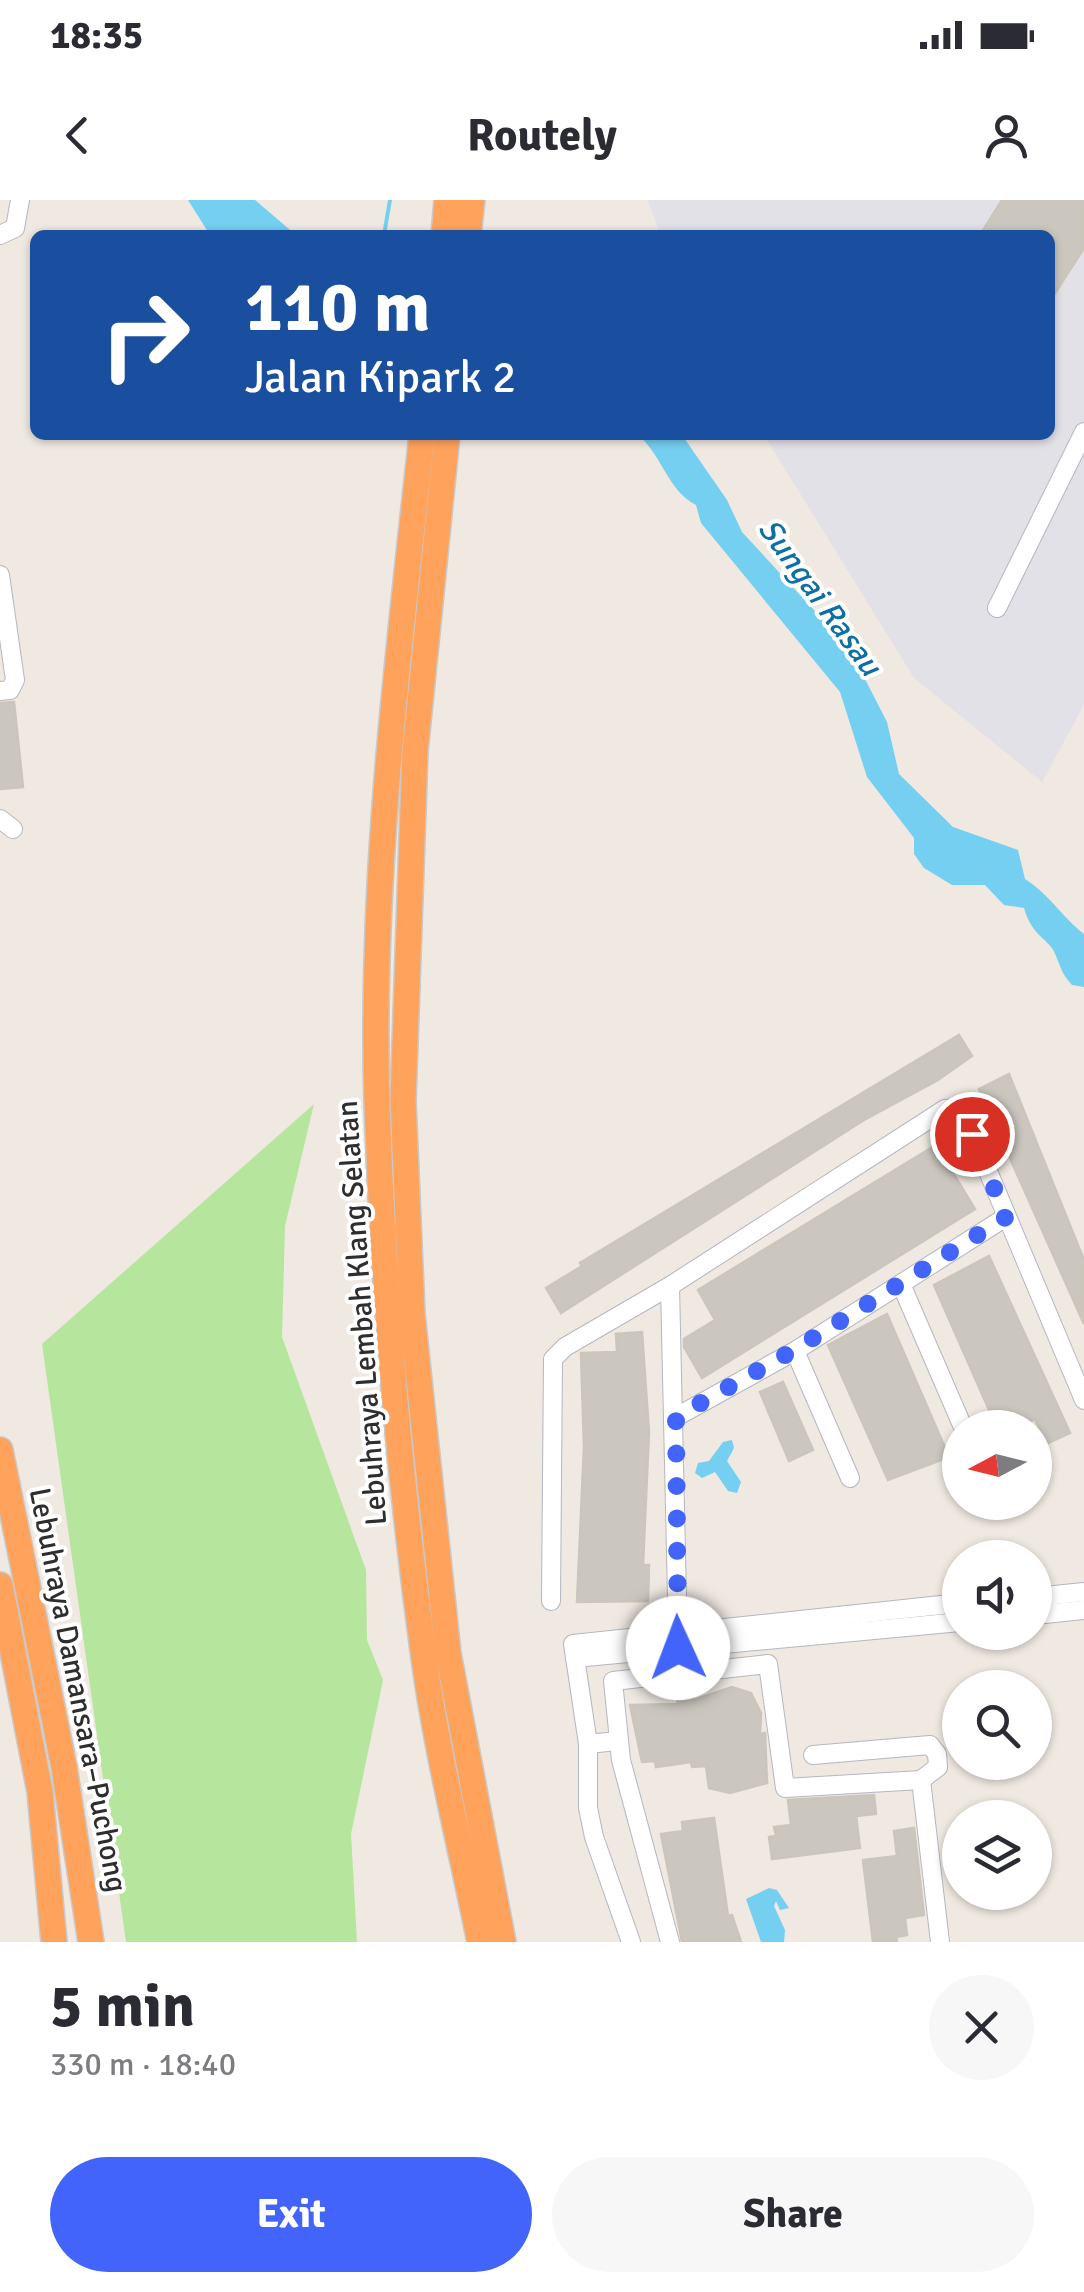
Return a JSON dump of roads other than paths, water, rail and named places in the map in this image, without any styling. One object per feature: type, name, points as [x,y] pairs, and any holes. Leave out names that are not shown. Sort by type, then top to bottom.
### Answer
[{"type":"highway","points":[[455,224],[472,200]]},
{"type":"highway","name":"Lebuhraya Lembah Klang Selatan","points":[[422,440],[391,752],[378,961],[377,1102],[388,1314],[424,1660],[480,1942]]},
{"type":"highway","name":"Lebuhraya Lembah Klang Selatan","points":[[447,440],[416,751],[403,1101],[412,1314],[448,1653],[503,1942]]},
{"type":"highway","name":"Lebuhraya Damansara–Puchong","points":[[0,1450],[64,1768],[91,1942]]},
{"type":"highway","name":"Lebuhraya Damansara–Puchong","points":[[0,1585],[40,1792],[54,1942]]},
{"type":"street","points":[[0,235],[15,228],[20,200]]},
{"type":"street","points":[[996,608],[1080,455],[1084,432]]},
{"type":"street","points":[[0,574],[15,680],[10,690],[0,691]]},
{"type":"street","points":[[551,1601],[553,1359],[564,1347],[670,1286],[945,1109],[956,1108],[964,1114],[1084,1400]]},
{"type":"street","points":[[676,1417],[794,1350],[1006,1217]]},
{"type":"street","points":[[901,1284],[956,1410]]},
{"type":"street","points":[[670,1286],[676,1417],[678,1639]]},
{"type":"street","points":[[794,1350],[850,1478]]},
{"type":"street","points":[[1052,1595],[1084,1592]]},
{"type":"street","points":[[678,1639],[942,1605]]},
{"type":"street","points":[[1052,1613],[1084,1610]]},
{"type":"street","points":[[631,1942],[594,1837],[588,1808],[588,1744],[573,1644],[678,1639],[766,1641],[942,1624]]},
{"type":"street","points":[[766,1641],[785,1788],[921,1780],[938,1767],[937,1754],[930,1745],[813,1754]]},
{"type":"street","points":[[670,1942],[617,1741],[613,1681],[768,1664]]},
{"type":"street","points":[[588,1744],[617,1741]]},
{"type":"street","points":[[921,1780],[940,1942]]},
{"type":"water","points":[[188,200],[255,200],[290,230],[207,230]]},
{"type":"water","points":[[643,440],[685,440],[727,500],[742,532],[849,648],[887,722],[899,774],[953,827],[1018,850],[1025,879],[1084,934],[1084,987],[1072,985],[1024,908],[1004,905],[985,885],[952,885],[924,868],[914,854],[914,838],[867,777],[840,692],[701,523],[696,505],[678,491]]},
{"type":"water","points":[[732,1440],[734,1448],[727,1461],[741,1482],[737,1493],[728,1491],[715,1472],[702,1478],[695,1473],[698,1463],[709,1461],[723,1442]]},
{"type":"water","points":[[769,1888],[777,1890],[789,1908],[780,1910],[776,1901],[774,1906],[785,1930],[784,1942],[761,1942],[746,1899]]},
{"type":"waterway","points":[[385,230],[390,200]]},
{"type":"water label","name":"Sungai Rasau","points":[[820,597]]}]
